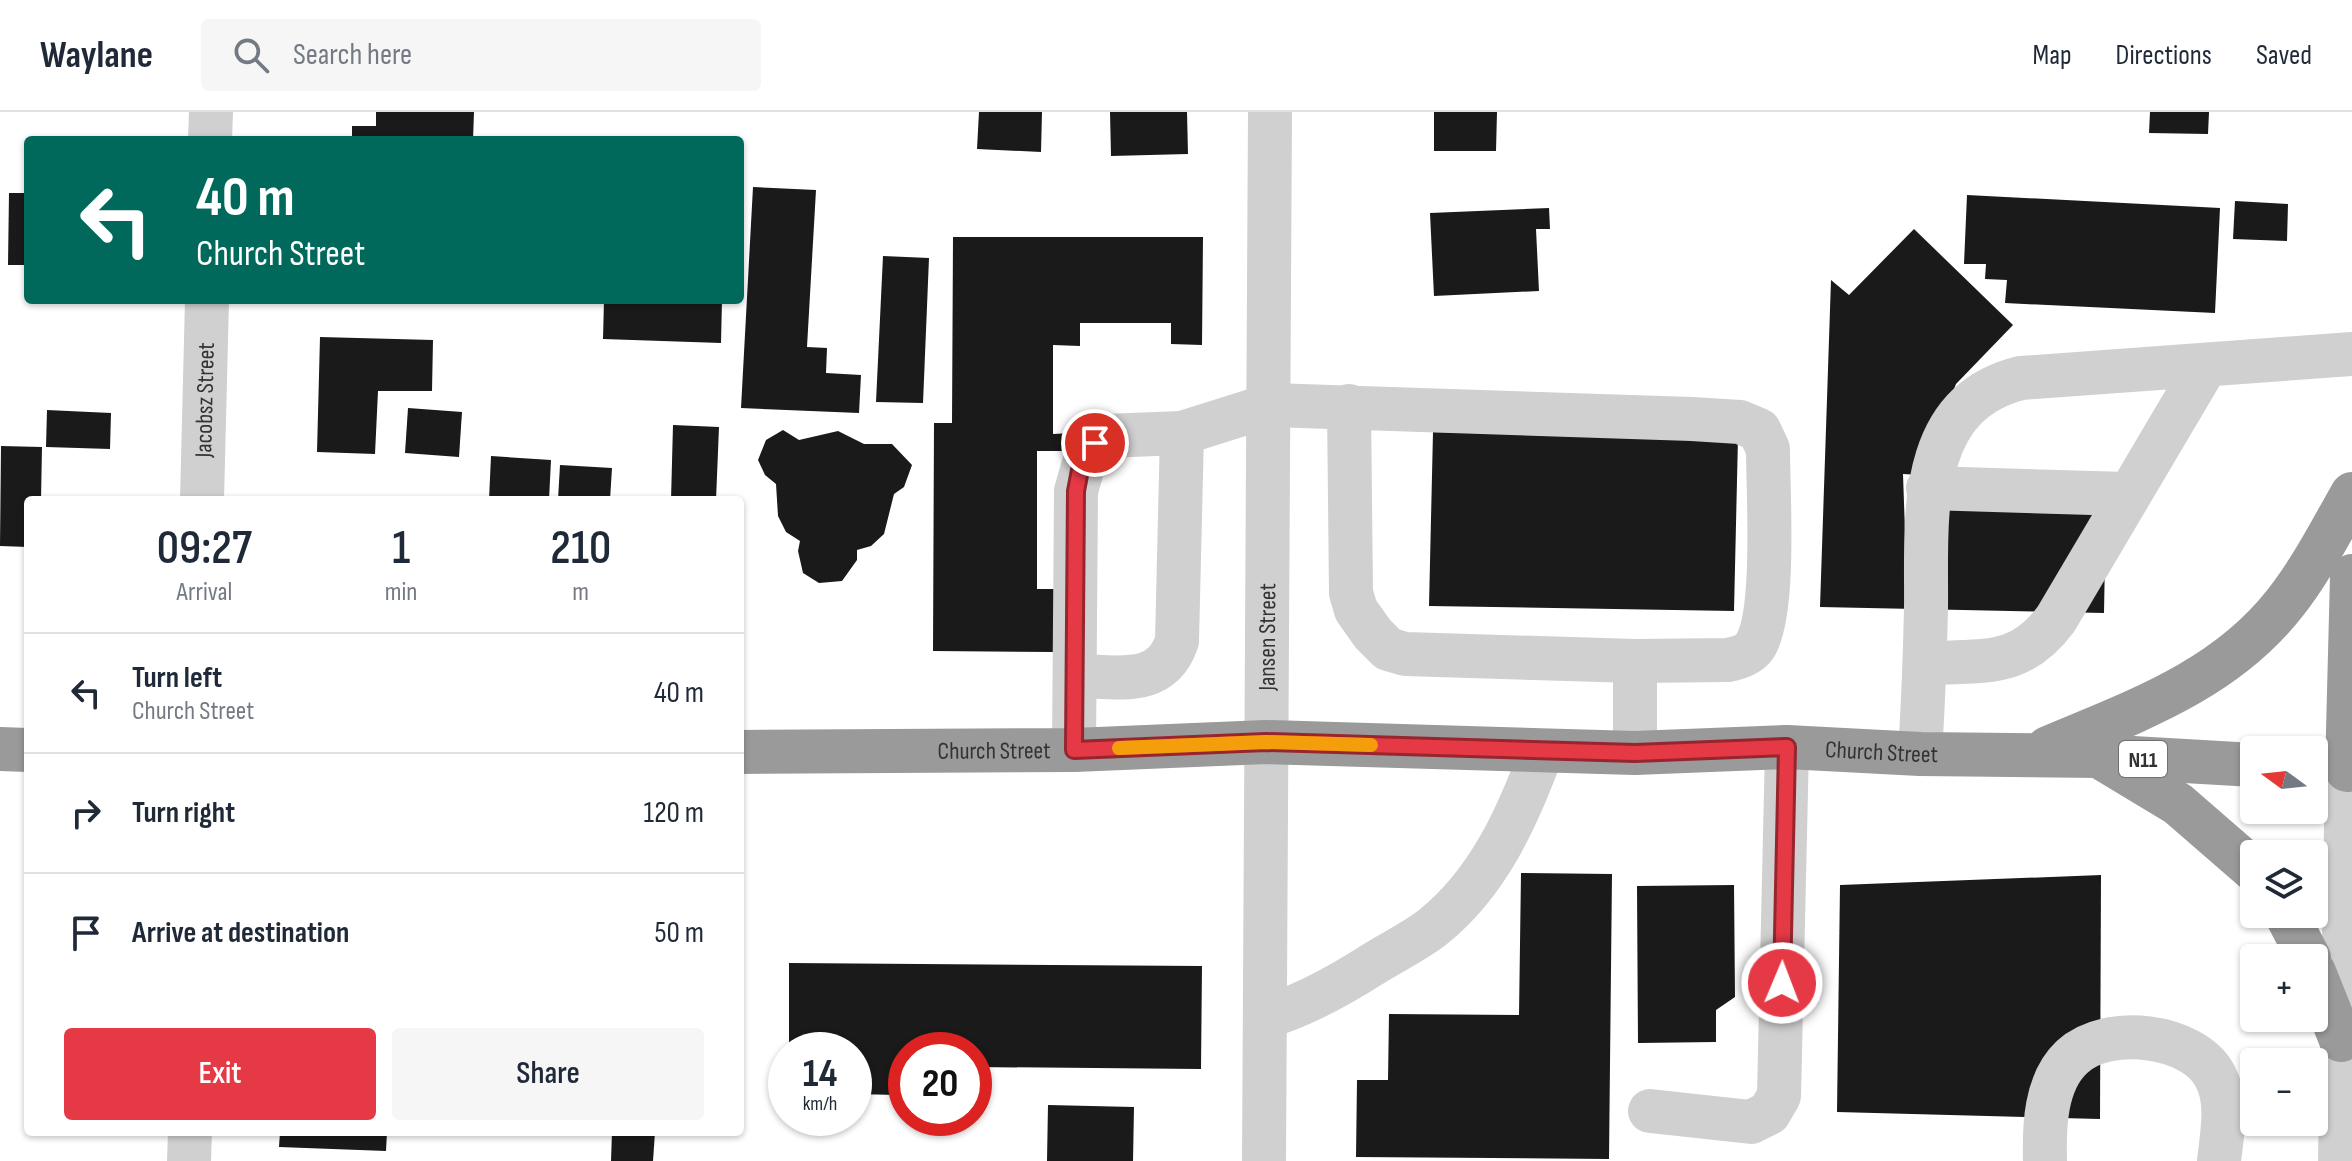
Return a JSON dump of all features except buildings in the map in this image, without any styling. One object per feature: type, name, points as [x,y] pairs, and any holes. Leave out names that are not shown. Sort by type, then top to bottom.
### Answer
[{"type":"highway","points":[[2031,755],[2182,689],[2243,648],[2286,602],[2352,494]]},
{"type":"highway","points":[[2338,770],[2352,576]]},
{"type":"highway","name":"Church Street","points":[[744,752],[1074,750],[1266,742],[1635,753],[1787,747],[1920,754],[2098,756],[2240,764]]},
{"type":"highway","points":[[0,749],[24,750]]},
{"type":"highway","points":[[2098,756],[2178,804],[2240,858]]},
{"type":"highway","points":[[2328,996],[2347,1029]]},
{"type":"street","points":[[210,136],[211,112]]},
{"type":"street","name":"Jansen Street","points":[[1264,1161],[1271,405],[1270,112]]},
{"type":"street","name":"Jacobsz Street","points":[[202,496],[207,304]]},
{"type":"street","points":[[1920,754],[1928,488],[1958,417],[1971,401],[2004,382],[2021,378],[2352,354]]},
{"type":"street","points":[[1925,664],[2014,657],[2029,649],[2056,619],[2127,494],[2205,367]]},
{"type":"street","points":[[1074,750],[1076,491],[1086,456],[1105,436],[1182,433],[1271,405],[1349,406],[1692,419],[1740,422],[1759,430],[1768,449],[1766,612],[1754,648],[1728,660],[1635,661],[1405,654],[1380,643],[1364,623],[1351,593],[1349,406]]},
{"type":"street","points":[[1075,676],[1148,675],[1161,670],[1173,653],[1177,641],[1182,433]]},
{"type":"street","points":[[1928,488],[2127,494]]},
{"type":"street","points":[[1635,661],[1635,753]]},
{"type":"street","points":[[1650,1111],[1751,1122],[1769,1113],[1779,1096],[1787,747]]},
{"type":"street","points":[[1265,1017],[1290,1010],[1344,982],[1434,926],[1480,877],[1515,822],[1542,751]]},
{"type":"street","points":[[2338,770],[2347,1029],[2340,1161]]},
{"type":"street","points":[[2045,1161],[2047,1112],[2064,1067],[2073,1056],[2088,1047],[2133,1038],[2180,1046],[2201,1058],[2215,1076],[2222,1095],[2219,1161]]},
{"type":"street","points":[[189,1161],[190,1136]]},
{"type":"slow traffic","points":[[1119,748],[1266,742],[1371,745]]},
{"type":"route","points":[[1095,443],[1080,470],[1076,491],[1074,750],[1266,742],[1635,753],[1787,747],[1782,983]]}]
